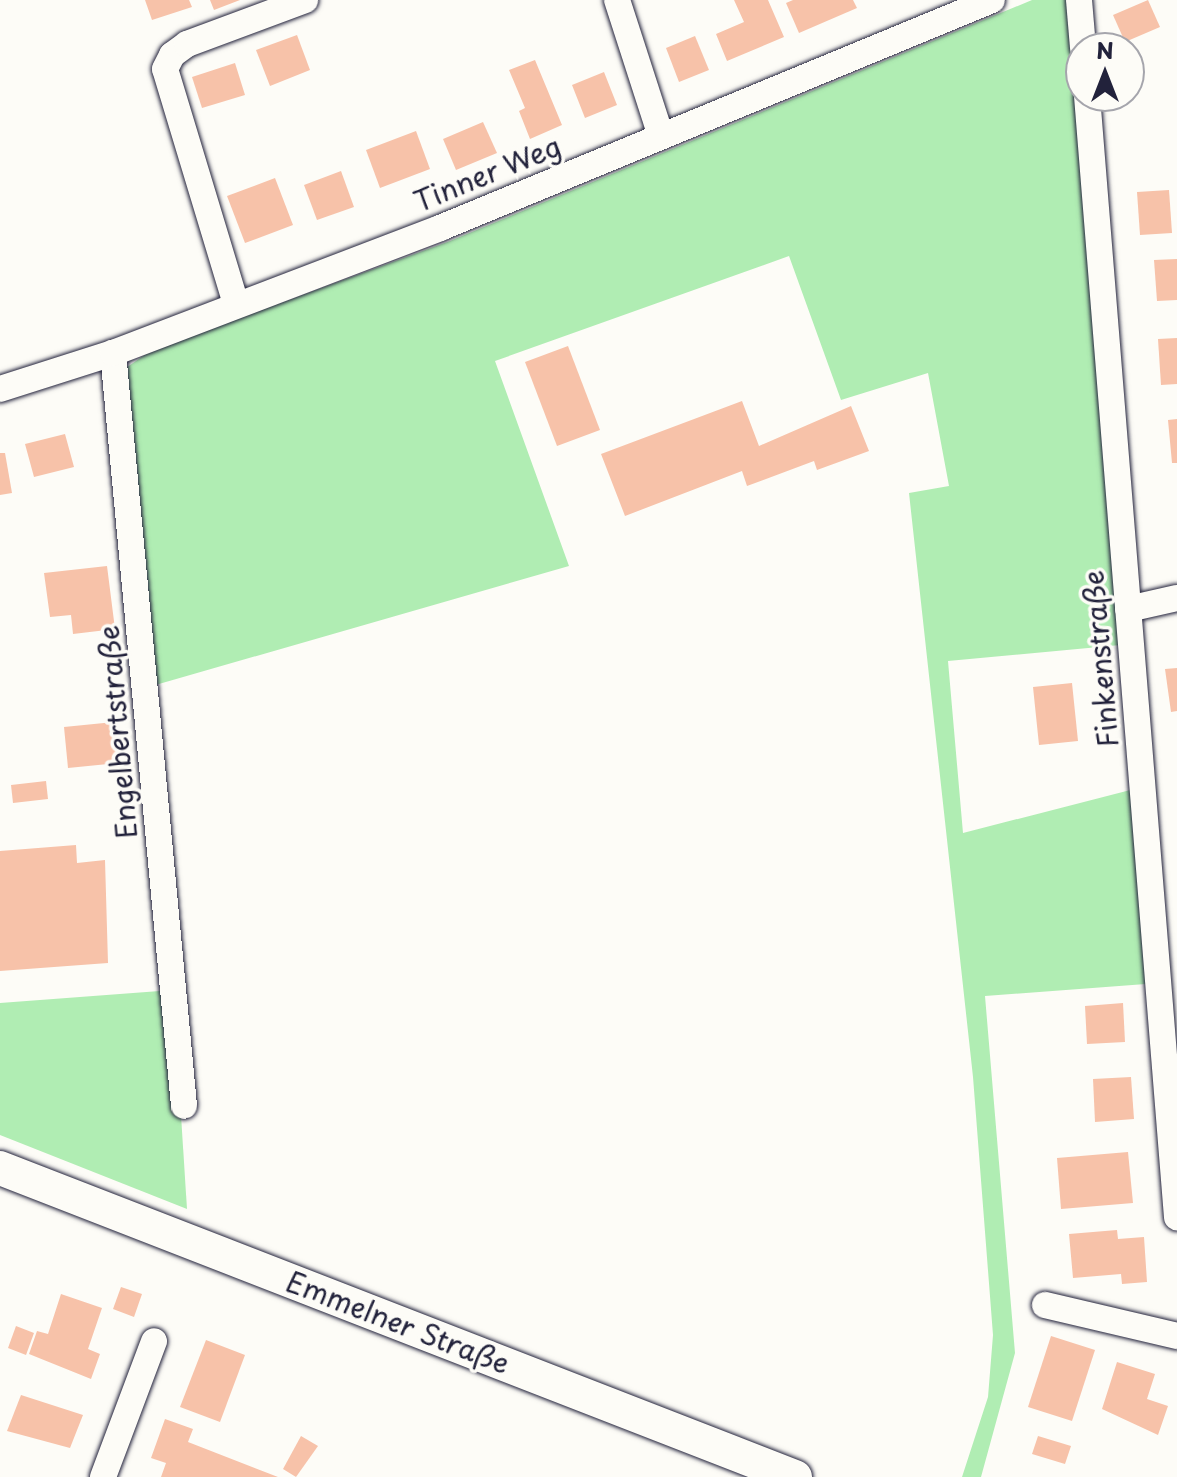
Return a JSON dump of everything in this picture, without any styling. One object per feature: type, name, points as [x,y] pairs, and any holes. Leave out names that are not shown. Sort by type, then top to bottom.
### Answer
[{"type":"main road","name":"Emmelner Straße","points":[[0,1168],[795,1477]]},
{"type":"street","points":[[236,304],[165,69],[172,55],[187,44],[305,0]]},
{"type":"street","points":[[617,0],[661,136]]},
{"type":"street","name":"Tinner Weg","points":[[0,389],[113,353],[440,228],[992,0]]},
{"type":"street","points":[[1079,0],[1082,32]]},
{"type":"street","name":"Finkenstraße","points":[[1088,112],[1177,1217]]},
{"type":"street","name":"Engelbertstraße","points":[[113,353],[184,1106]]},
{"type":"street","points":[[1128,609],[1177,598]]},
{"type":"street","points":[[1045,1305],[1177,1336]]},
{"type":"street","points":[[103,1477],[154,1341]]},
{"type":"green space","points":[[1032,0],[1079,0],[1080,32],[1065,32],[1065,112],[1082,112],[1131,644],[948,661],[963,833],[1142,787],[1159,983],[985,996],[1015,1353],[981,1477],[962,1477],[988,1397],[993,1335],[973,1077],[909,493],[949,486],[928,373],[841,400],[789,256],[495,361],[569,566],[145,688],[117,374],[152,350],[450,241]]},
{"type":"green space","points":[[173,990],[187,1209],[0,1135],[0,1003]]},
{"type":"building","points":[[145,0],[189,0],[192,7],[152,20]]},
{"type":"building","points":[[210,0],[240,0],[214,10]]},
{"type":"building","points":[[734,0],[768,0],[784,37],[727,61],[716,34],[744,22]]},
{"type":"building","points":[[793,0],[853,0],[857,8],[799,33],[786,3]]},
{"type":"building","points":[[1148,0],[1160,27],[1145,33],[1121,32],[1113,15]]},
{"type":"building","points":[[297,35],[310,70],[270,86],[256,50]]},
{"type":"building","points":[[695,36],[709,70],[679,82],[666,48]]},
{"type":"building","points":[[535,60],[562,125],[530,139],[519,111],[525,108],[509,70]]},
{"type":"building","points":[[235,63],[245,95],[202,108],[192,77]]},
{"type":"building","points":[[604,72],[617,105],[585,118],[572,85]]},
{"type":"building","points":[[483,122],[497,153],[456,170],[443,139]]},
{"type":"building","points":[[416,131],[430,169],[380,188],[366,150]]},
{"type":"building","points":[[341,171],[354,207],[317,220],[304,185]]},
{"type":"building","points":[[275,178],[293,225],[245,243],[227,196]]},
{"type":"building","points":[[1169,190],[1172,233],[1140,235],[1137,192]]},
{"type":"building","points":[[1177,259],[1177,300],[1157,301],[1154,260]]},
{"type":"building","points":[[1177,338],[1177,384],[1161,385],[1158,339]]},
{"type":"building","points":[[568,346],[600,430],[557,446],[525,362]]},
{"type":"building","points":[[742,401],[759,446],[851,406],[869,451],[817,470],[814,461],[747,486],[742,471],[625,516],[601,454]]},
{"type":"building","points":[[1177,419],[1177,463],[1172,463],[1168,420]]},
{"type":"building","points":[[65,434],[74,467],[34,477],[25,444]]},
{"type":"building","points":[[0,453],[5,453],[12,493],[0,495]]},
{"type":"building","points":[[107,566],[115,629],[73,634],[71,615],[50,617],[44,573]]},
{"type":"building","points":[[1177,668],[1177,711],[1171,712],[1165,669]]},
{"type":"building","points":[[1072,683],[1078,741],[1039,745],[1033,687]]},
{"type":"building","points":[[114,722],[118,763],[68,768],[64,727]]},
{"type":"building","points":[[46,781],[48,799],[13,803],[11,785]]},
{"type":"building","points":[[76,845],[77,863],[105,860],[108,963],[0,971],[0,851]]},
{"type":"building","points":[[1123,1003],[1125,1042],[1087,1044],[1085,1006]]},
{"type":"building","points":[[1131,1077],[1134,1119],[1095,1122],[1093,1079]]},
{"type":"building","points":[[1128,1152],[1133,1203],[1061,1209],[1057,1158]]},
{"type":"building","points":[[1117,1230],[1118,1239],[1144,1237],[1147,1282],[1122,1284],[1121,1274],[1073,1278],[1069,1234]]},
{"type":"building","points":[[121,1287],[142,1294],[134,1317],[113,1309]]},
{"type":"building","points":[[61,1294],[102,1308],[88,1349],[100,1354],[91,1379],[29,1354],[37,1331],[48,1334]]},
{"type":"building","points":[[16,1326],[34,1333],[26,1355],[8,1348]]},
{"type":"building","points":[[1051,1336],[1095,1350],[1072,1421],[1028,1407]]},
{"type":"building","points":[[206,1340],[245,1355],[220,1422],[180,1407]]},
{"type":"building","points":[[1117,1362],[1155,1374],[1147,1399],[1168,1406],[1158,1435],[1102,1409]]},
{"type":"building","points":[[21,1395],[83,1415],[70,1448],[7,1431]]},
{"type":"building","points":[[165,1419],[193,1429],[188,1442],[278,1477],[161,1477],[166,1463],[151,1458]]},
{"type":"building","points":[[301,1436],[318,1446],[296,1477],[283,1469]]},
{"type":"building","points":[[1038,1436],[1071,1446],[1065,1464],[1032,1454]]}]
